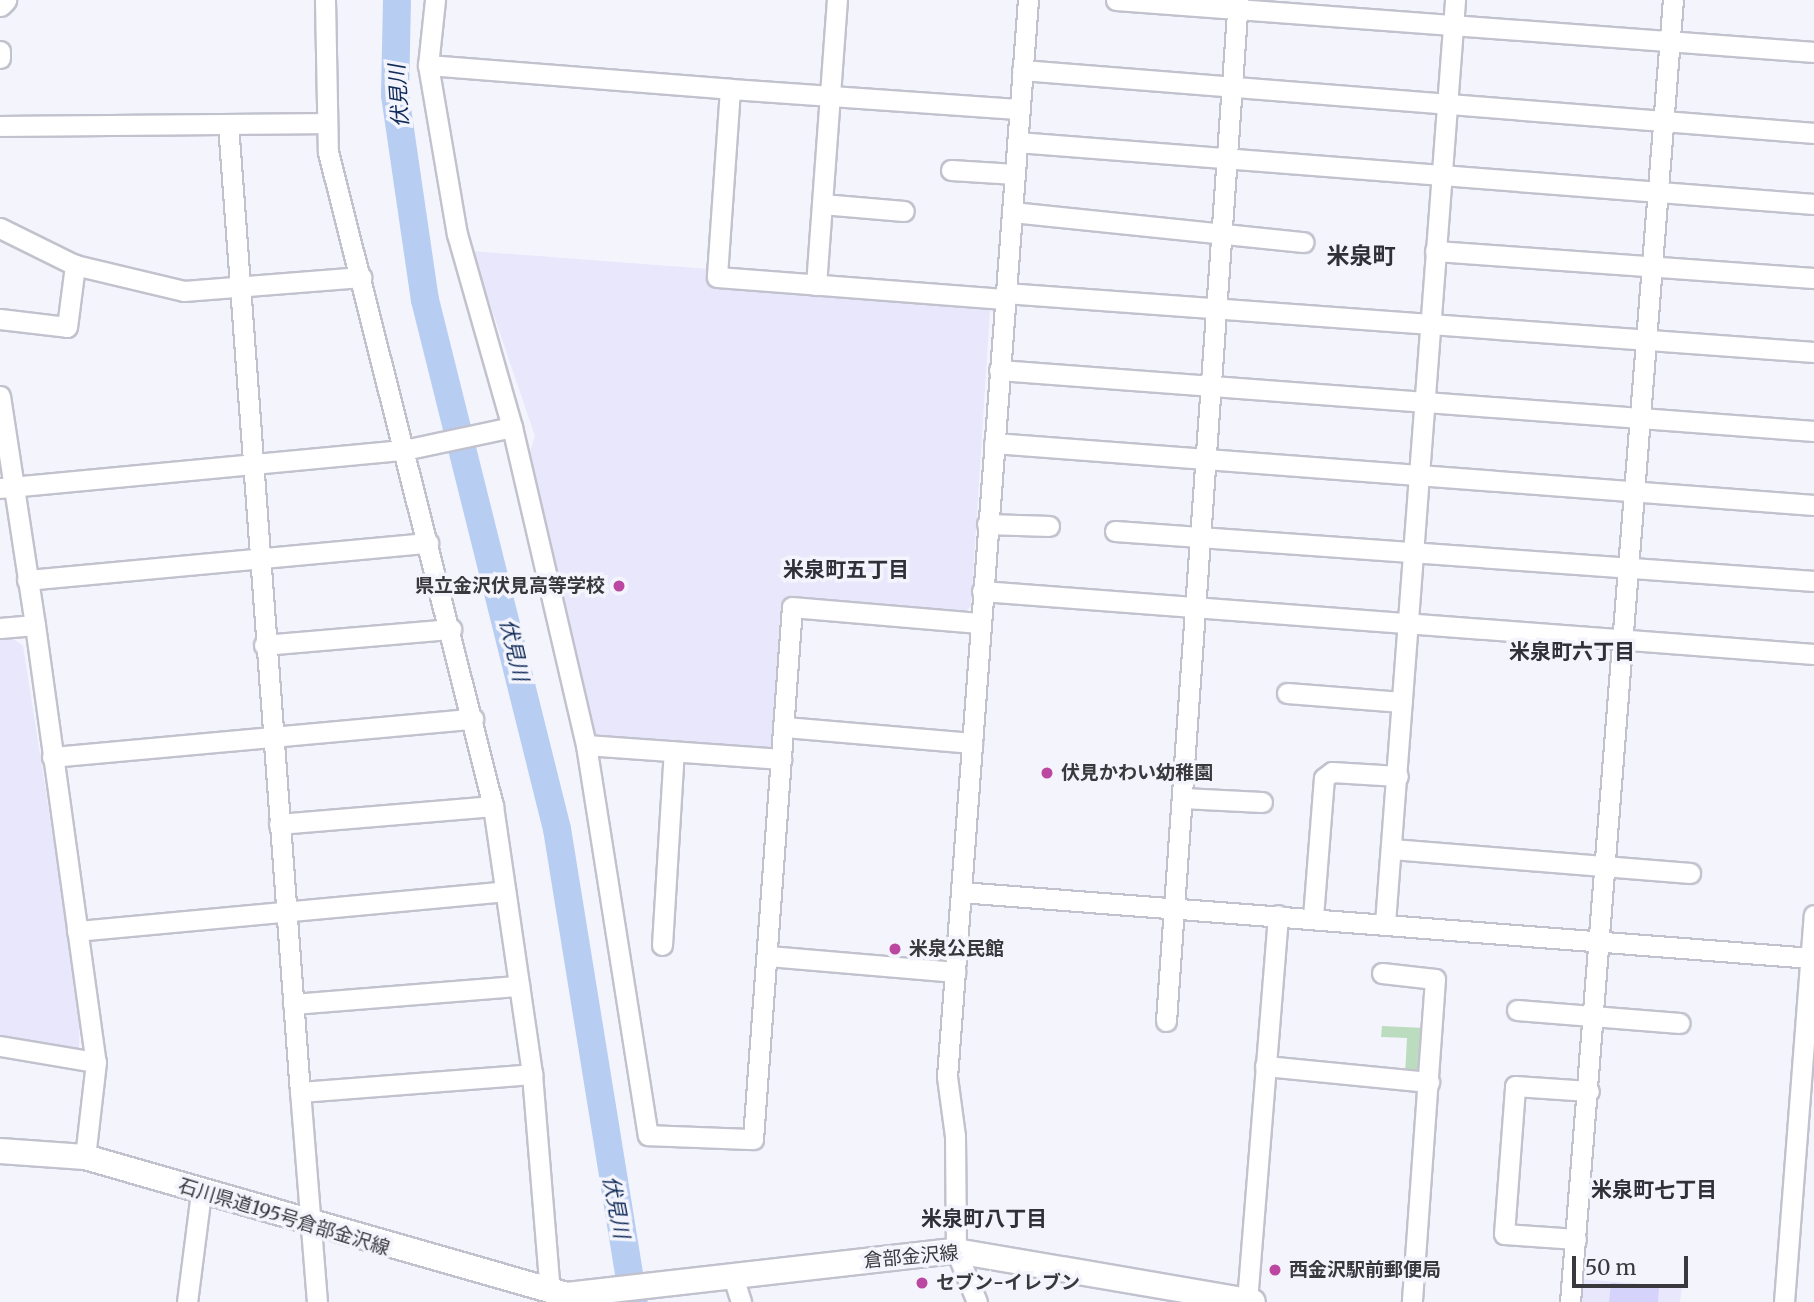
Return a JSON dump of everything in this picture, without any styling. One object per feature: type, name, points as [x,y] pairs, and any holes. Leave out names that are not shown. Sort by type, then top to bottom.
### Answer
[{"type":"main road","points":[[0,4],[4,0]]},
{"type":"main road","name":"石川県道195号倉部金沢線","points":[[0,1151],[85,1157],[561,1295]]},
{"type":"main road","name":"倉部金沢線","points":[[561,1295],[956,1251],[1253,1302]]},
{"type":"street","points":[[325,0],[325,123],[361,277],[410,449],[428,543],[493,806],[561,1295]]},
{"type":"street","points":[[435,0],[428,65],[457,234],[586,745],[648,1135],[753,1139],[769,956],[793,607],[978,623]]},
{"type":"street","points":[[816,285],[837,0]]},
{"type":"street","points":[[977,1302],[956,1251],[947,1077],[972,743],[978,623],[1028,0]]},
{"type":"street","points":[[1116,0],[1238,4],[1814,52]]},
{"type":"street","points":[[1385,923],[1455,0]]},
{"type":"street","points":[[1570,1302],[1608,868],[1652,268],[1655,192],[1673,0]]},
{"type":"street","points":[[1166,1021],[1214,308],[1234,87],[1238,4]]},
{"type":"street","points":[[0,51],[0,58]]},
{"type":"street","points":[[428,65],[1018,108]]},
{"type":"street","points":[[1022,71],[1446,100],[1814,133]]},
{"type":"street","points":[[730,89],[717,277],[1214,308],[1814,352]]},
{"type":"street","points":[[0,126],[325,123]]},
{"type":"street","points":[[228,124],[250,466],[308,1223],[317,1302]]},
{"type":"street","points":[[1017,142],[1227,161],[1814,204]]},
{"type":"street","points":[[951,170],[1015,174]]},
{"type":"street","points":[[822,204],[904,211]]},
{"type":"street","points":[[1012,212],[1303,242]]},
{"type":"street","points":[[0,228],[75,265],[184,291],[361,277]]},
{"type":"street","points":[[1435,251],[1814,278]]},
{"type":"street","points":[[0,319],[67,327],[75,265]]},
{"type":"street","points":[[999,369],[1814,431]]},
{"type":"street","points":[[0,396],[6,487],[35,625],[96,1062],[85,1157]]},
{"type":"street","points":[[6,487],[410,449],[508,428]]},
{"type":"street","points":[[994,443],[1814,505]]},
{"type":"street","points":[[988,524],[1049,526]]},
{"type":"street","points":[[1115,531],[1631,566],[1814,582]]},
{"type":"street","points":[[27,580],[428,543]]},
{"type":"street","points":[[982,591],[1814,654]]},
{"type":"street","points":[[0,628],[35,625]]},
{"type":"street","points":[[264,645],[451,629]]},
{"type":"street","points":[[1287,693],[1402,702]]},
{"type":"street","points":[[52,757],[272,740],[473,719]]},
{"type":"street","points":[[785,727],[972,743]]},
{"type":"street","points":[[586,745],[782,759]]},
{"type":"street","points":[[662,944],[674,751]]},
{"type":"street","points":[[1313,917],[1324,778],[1332,772],[1398,776]]},
{"type":"street","points":[[1182,798],[1262,802]]},
{"type":"street","points":[[279,824],[493,806]]},
{"type":"street","points":[[1392,849],[1690,873]]},
{"type":"street","points":[[78,931],[505,891]]},
{"type":"street","points":[[961,892],[1313,917],[1811,958]]},
{"type":"street","points":[[1247,1301],[1278,915]]},
{"type":"street","points":[[1784,1302],[1814,915]]},
{"type":"street","points":[[769,956],[956,972]]},
{"type":"street","points":[[1382,973],[1435,979],[1412,1302]]},
{"type":"street","points":[[293,1004],[519,986]]},
{"type":"street","points":[[1517,1010],[1679,1023]]},
{"type":"street","points":[[0,1046],[96,1062]]},
{"type":"street","points":[[1265,1066],[1429,1082]]},
{"type":"street","points":[[300,1092],[532,1074]]},
{"type":"street","points":[[1576,1240],[1504,1234],[1515,1086],[1589,1091]]},
{"type":"street","points":[[187,1302],[201,1192]]},
{"type":"street","points":[[733,1277],[741,1302]]},
{"type":"shaded area","points":[[472,251],[709,269],[709,284],[990,310],[971,606],[964,613],[781,601],[771,749],[590,734],[527,461],[535,436]]},
{"type":"shaded area","points":[[11,637],[23,646],[80,1009],[79,1049],[0,1039],[0,639]]},
{"type":"shaded area","points":[[1579,1279],[1682,1287],[1680,1302],[1577,1302]]},
{"type":"green space","points":[[1382,1026],[1425,1028],[1423,1071],[1405,1076],[1407,1038],[1381,1037]]},
{"type":"building","points":[[1611,1283],[1659,1287],[1658,1302],[1609,1302]]},
{"type":"waterway","name":"伏見川","points":[[397,0],[395,95],[425,300],[557,829],[634,1302]]},
{"type":"place","name":"県立金沢伏見高等学校","points":[[619,586]]},
{"type":"place","name":"伏見かわい幼稚園","points":[[1047,773]]},
{"type":"place","name":"米泉公民館","points":[[895,949]]},
{"type":"place","name":"西金沢駅前郵便局","points":[[1275,1270]]},
{"type":"place","name":"セブン-イレブン","points":[[922,1283]]},
{"type":"district","name":"米泉町","points":[[1361,256]]},
{"type":"district","name":"米泉町五丁目","points":[[846,570]]},
{"type":"district","name":"米泉町六丁目","points":[[1572,652]]},
{"type":"district","name":"米泉町七丁目","points":[[1654,1190]]},
{"type":"district","name":"米泉町八丁目","points":[[984,1219]]}]
